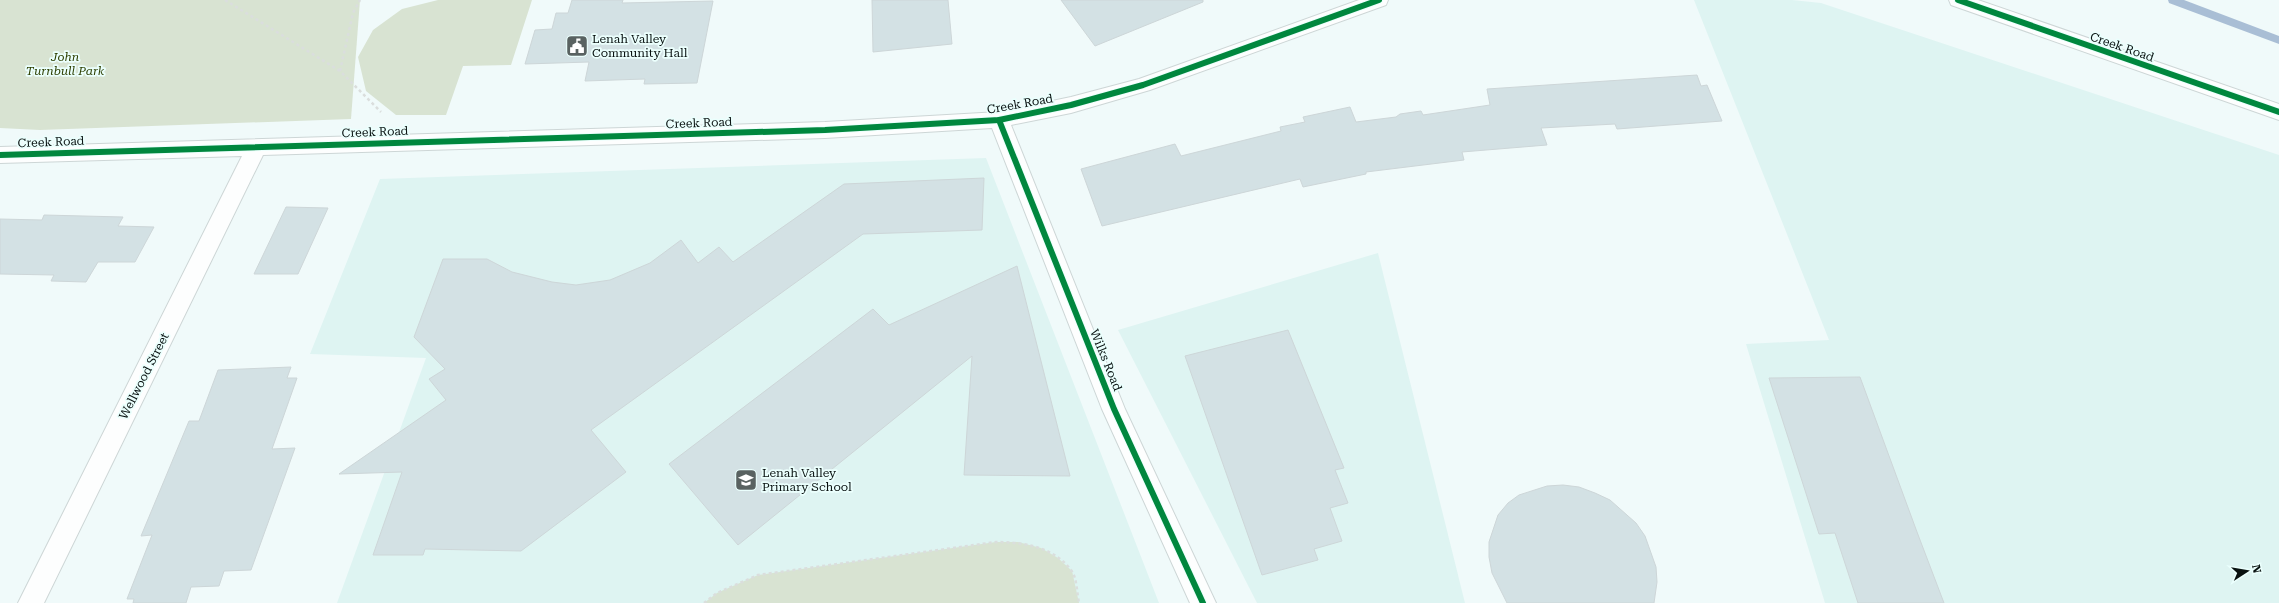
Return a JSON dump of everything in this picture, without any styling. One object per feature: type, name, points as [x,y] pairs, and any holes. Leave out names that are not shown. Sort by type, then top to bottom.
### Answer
[{"type":"street","name":"Creek Road","points":[[0,155],[818,130],[999,120],[1071,105],[1143,85],[1379,0]]},
{"type":"street","name":"Creek Road","points":[[1958,0],[2279,112]]},
{"type":"street","name":"Wilks Road","points":[[999,120],[1114,409],[1203,603]]},
{"type":"street","name":"Wellwood Street","points":[[31,603],[237,190],[256,148]]},
{"type":"path","points":[[225,0],[340,71],[411,142]]},
{"type":"path","points":[[340,71],[353,13],[360,0]]},
{"type":"path","points":[[704,603],[717,593],[758,575],[996,542],[1018,542],[1041,548],[1058,558],[1072,571],[1079,603]]},
{"type":"shaded area","points":[[1694,0],[1792,0],[1821,3],[2279,155],[2279,603],[1825,603],[1746,344],[1829,340]]},
{"type":"shaded area","name":"Lenah Valley Primary School","points":[[986,158],[1159,603],[337,603],[426,358],[310,354],[380,179]]},
{"type":"shaded area","points":[[1378,253],[1465,603],[1257,603],[1118,330]]},
{"type":"green space","name":"John Turnbull Park","points":[[0,0],[360,0],[351,119],[40,130],[0,128]]},
{"type":"green space","points":[[438,0],[532,0],[511,65],[463,66],[446,115],[396,115],[366,91],[358,57],[373,30],[402,9]]},
{"type":"green space","points":[[996,542],[1018,542],[1041,548],[1058,558],[1072,571],[1079,603],[704,603],[717,593],[758,575]]},
{"type":"building","points":[[572,0],[623,0],[622,3],[713,1],[697,83],[644,84],[645,79],[585,81],[589,62],[525,64],[535,30],[552,29],[556,13],[568,13]]},
{"type":"building","points":[[872,0],[948,0],[952,44],[873,52]]},
{"type":"building","points":[[1061,0],[1203,0],[1203,2],[1095,46]]},
{"type":"building","points":[[1697,75],[1701,86],[1707,85],[1722,121],[1617,129],[1615,124],[1541,128],[1547,145],[1462,152],[1464,160],[1366,172],[1366,174],[1303,187],[1300,179],[1102,226],[1081,169],[1175,144],[1181,156],[1281,131],[1280,127],[1305,122],[1303,117],[1350,107],[1356,122],[1396,117],[1400,114],[1421,111],[1423,115],[1490,105],[1487,89]]},
{"type":"building","points":[[984,178],[982,230],[863,234],[591,430],[626,472],[521,551],[425,549],[423,555],[373,555],[402,472],[339,474],[446,400],[429,379],[445,369],[414,337],[443,259],[487,259],[512,272],[552,282],[576,285],[610,280],[650,263],[681,240],[698,263],[719,247],[733,262],[844,184]]},
{"type":"building","points":[[286,207],[328,208],[298,274],[254,274]]},
{"type":"building","points":[[44,215],[123,217],[118,226],[154,227],[135,262],[98,262],[86,282],[51,281],[54,275],[0,274],[0,219],[42,220]]},
{"type":"building","points":[[1017,266],[1070,476],[964,475],[972,356],[738,545],[669,464],[873,309],[889,325]]},
{"type":"building","points":[[1288,330],[1344,468],[1335,470],[1348,503],[1330,508],[1342,541],[1314,549],[1318,560],[1262,575],[1185,356]]},
{"type":"building","points":[[291,367],[287,378],[297,378],[272,449],[295,448],[251,570],[224,571],[219,586],[191,587],[186,603],[133,603],[134,599],[127,599],[152,535],[141,536],[189,421],[199,421],[218,370]]},
{"type":"building","points":[[1860,377],[1944,603],[1858,603],[1835,533],[1819,534],[1769,378]]},
{"type":"building","points":[[1563,485],[1579,487],[1610,500],[1636,523],[1645,536],[1656,567],[1657,582],[1654,603],[1507,603],[1492,573],[1489,557],[1489,542],[1498,515],[1508,503],[1519,495],[1547,486]]},
{"type":"waterway","points":[[2173,0],[2279,40]]},
{"type":"cycle path","points":[[0,155],[825,130],[999,120],[1071,105],[1143,85],[1379,0]]},
{"type":"cycle path","points":[[1958,0],[2279,112]]},
{"type":"cycle path","points":[[999,120],[1114,409],[1203,603]]},
{"type":"place","name":"Lenah Valley Community Hall","points":[[577,46]]},
{"type":"place","name":"Lenah Valley Primary School","points":[[746,480]]}]
